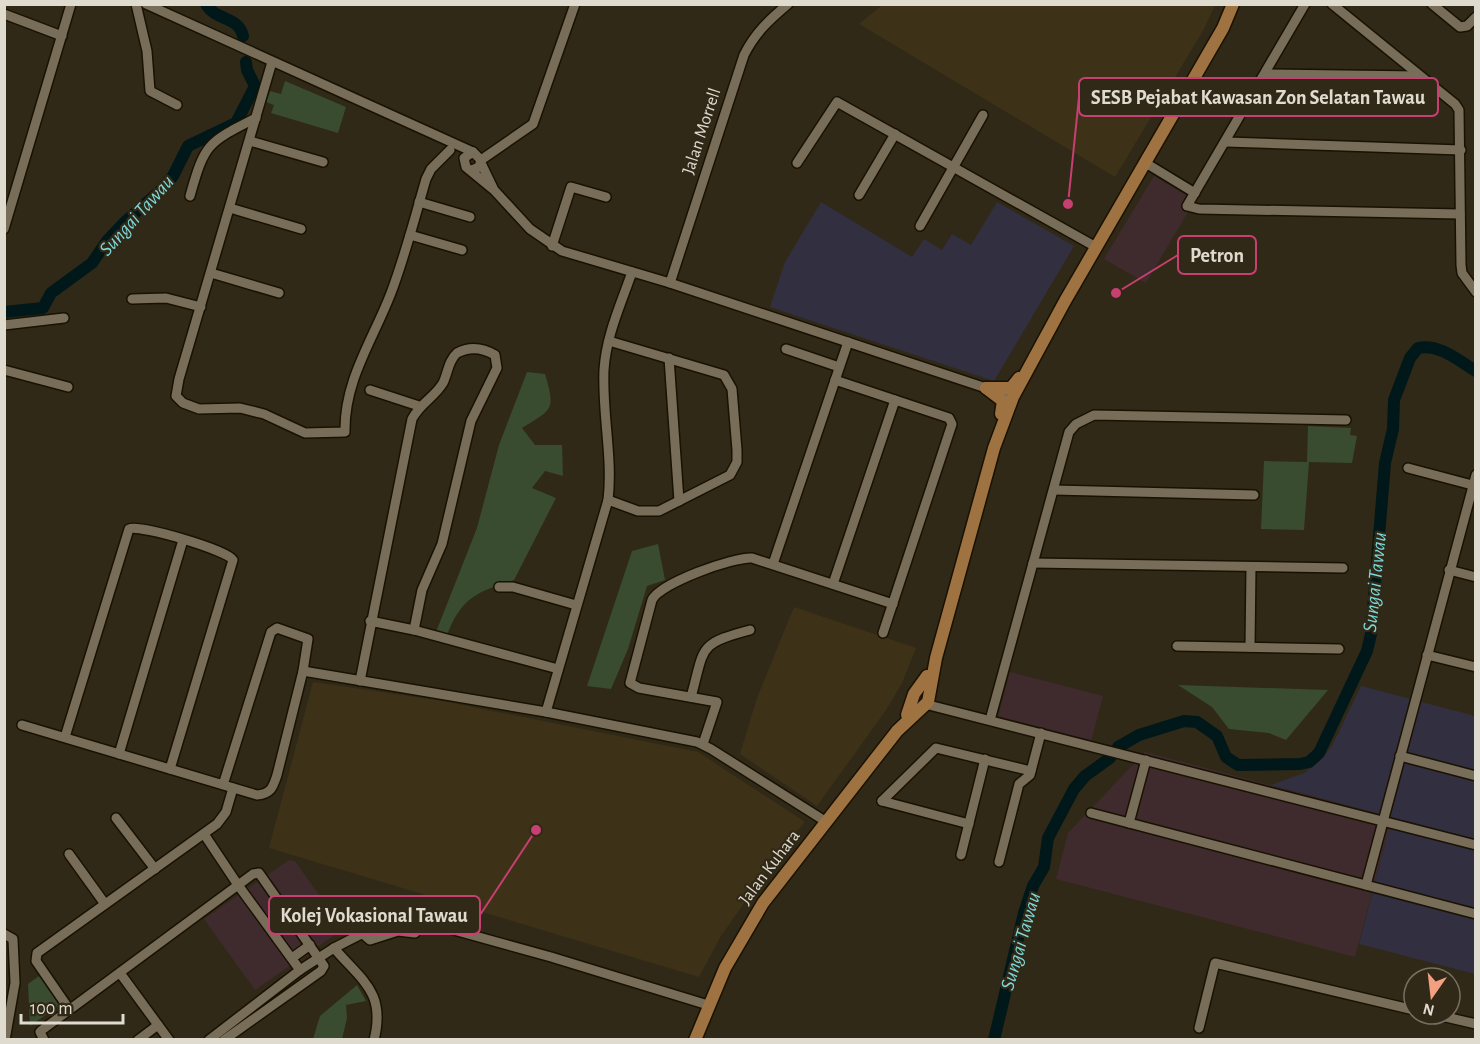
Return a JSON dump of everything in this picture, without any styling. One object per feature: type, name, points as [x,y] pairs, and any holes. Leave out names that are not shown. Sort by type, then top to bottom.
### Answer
[{"type":"main road","points":[[994,448],[1024,374],[1212,47],[1233,4]]},
{"type":"main road","points":[[986,388],[1011,388],[1024,374]]},
{"type":"main road","points":[[986,388],[1004,404],[992,441],[994,448]]},
{"type":"main road","name":"Jalan Kuhara","points":[[695,1040],[708,1005],[752,920],[825,821],[923,698],[994,448]]},
{"type":"street","points":[[4,229],[71,4]]},
{"type":"street","points":[[136,4],[147,51],[150,92],[177,105]]},
{"type":"street","points":[[146,4],[422,129],[478,157],[494,190]]},
{"type":"street","points":[[464,162],[466,155],[478,157],[527,129],[537,117],[575,4]]},
{"type":"street","name":"Jalan Morrell","points":[[670,283],[744,55],[766,22],[788,4]]},
{"type":"street","points":[[1305,4],[1187,206],[1200,209],[1460,214]]},
{"type":"street","points":[[1332,4],[1455,104],[1459,110],[1462,273],[1476,292]]},
{"type":"street","points":[[1432,4],[1460,27],[1467,26],[1476,17]]},
{"type":"street","points":[[4,14],[62,36]]},
{"type":"street","points":[[272,62],[178,385],[178,399],[199,409],[230,407],[250,410],[305,433],[345,432],[346,400],[353,377],[390,295],[431,169],[450,150]]},
{"type":"street","points":[[1265,74],[1419,76]]},
{"type":"street","points":[[797,163],[837,102],[1096,247]]},
{"type":"street","points":[[920,226],[983,115]]},
{"type":"street","points":[[190,196],[205,150],[220,138],[256,118]]},
{"type":"street","points":[[422,129],[464,162],[530,229],[552,246],[1013,397]]},
{"type":"street","points":[[859,195],[895,134]]},
{"type":"street","points":[[250,141],[323,162]]},
{"type":"street","points":[[1226,142],[1461,150]]},
{"type":"street","points":[[472,170],[477,168],[478,157]]},
{"type":"street","points":[[1144,162],[1195,193]]},
{"type":"street","points":[[552,246],[571,187],[606,197]]},
{"type":"street","points":[[419,202],[470,217]]},
{"type":"street","points":[[230,208],[301,229]]},
{"type":"street","points":[[410,235],[462,250]]},
{"type":"street","points":[[546,712],[608,500],[610,468],[604,372],[609,341],[632,272]]},
{"type":"street","points":[[211,273],[279,294]]},
{"type":"street","points":[[132,298],[166,298],[201,307]]},
{"type":"street","points":[[4,325],[64,318]]},
{"type":"street","points":[[608,500],[631,509],[652,512],[679,501],[729,475],[735,469],[732,389],[724,375],[609,341]]},
{"type":"street","points":[[773,564],[848,342]]},
{"type":"street","points":[[360,681],[408,431],[419,406],[439,389],[457,352],[476,348],[495,355],[497,368],[471,421],[442,544],[422,590],[414,630]]},
{"type":"street","points":[[786,349],[839,367]]},
{"type":"street","points":[[669,358],[679,501]]},
{"type":"street","points":[[4,370],[69,387]]},
{"type":"street","points":[[836,380],[950,418],[952,424],[883,633]]},
{"type":"street","points":[[370,390],[419,406]]},
{"type":"street","points":[[833,584],[895,400]]},
{"type":"street","points":[[990,720],[1070,432],[1076,424],[1094,415],[1346,420]]},
{"type":"street","points":[[1408,468],[1474,486]]},
{"type":"street","points":[[1366,885],[1476,475]]},
{"type":"street","points":[[1054,490],[1254,495]]},
{"type":"street","points":[[65,737],[129,529],[137,527],[183,540],[225,553],[233,560],[170,769]]},
{"type":"street","points":[[119,754],[183,540]]},
{"type":"street","points":[[703,744],[717,702],[639,688],[630,683],[655,595],[668,585],[742,558],[773,564],[893,604]]},
{"type":"street","points":[[1033,563],[1343,568]]},
{"type":"street","points":[[1250,647],[1251,567]]},
{"type":"street","points":[[1449,570],[1476,577]]},
{"type":"street","points":[[500,588],[513,587],[576,605]]},
{"type":"street","points":[[370,621],[414,630],[558,669]]},
{"type":"street","points":[[22,725],[65,737],[119,754],[170,769],[223,785],[233,788],[257,795],[271,791],[280,765],[303,671],[308,639],[273,628],[223,785]]},
{"type":"street","points":[[691,697],[706,648],[717,639],[750,630]]},
{"type":"street","points":[[1177,646],[1339,649]]},
{"type":"street","points":[[1427,655],[1476,667]]},
{"type":"street","points":[[303,671],[546,712],[703,744],[825,821]]},
{"type":"street","points":[[923,698],[949,710],[1476,845]]},
{"type":"street","points":[[999,862],[1019,784],[1031,771],[1041,734]]},
{"type":"street","points":[[969,824],[882,801],[936,748],[1031,771]]},
{"type":"street","points":[[1400,756],[1476,776]]},
{"type":"street","points":[[961,855],[985,759]]},
{"type":"street","points":[[1129,823],[1146,760]]},
{"type":"street","points":[[69,1010],[35,957],[37,953],[224,818],[233,788]]},
{"type":"street","points":[[1091,813],[1476,914]]},
{"type":"street","points":[[116,818],[155,869]]},
{"type":"street","points":[[204,834],[300,970]]},
{"type":"street","points":[[69,854],[105,904]]},
{"type":"street","points":[[44,1040],[40,1032],[42,1030],[238,885],[254,874],[262,874],[324,966],[321,971],[224,1040]]},
{"type":"street","points":[[209,1040],[300,970],[334,948],[375,927],[396,923],[432,924],[708,1005]]},
{"type":"street","points":[[362,933],[372,940],[398,931],[415,933]]},
{"type":"street","points":[[4,934],[13,939],[16,967],[5,1040]]},
{"type":"street","points":[[292,958],[310,945]]},
{"type":"street","points":[[334,948],[372,990],[378,1018],[374,1040]]},
{"type":"street","points":[[1199,1028],[1215,963],[1402,1007]]},
{"type":"street","points":[[120,973],[169,1040]]},
{"type":"street","points":[[138,1040],[158,1025]]},
{"type":"shaded area","points":[[882,5],[1215,5],[1204,29],[1115,177],[859,24]]},
{"type":"shaded area","points":[[1154,176],[1195,200],[1146,283],[1104,259]]},
{"type":"shaded area","points":[[821,202],[912,257],[924,239],[942,250],[952,234],[971,245],[997,202],[1074,246],[994,381],[770,307],[785,262]]},
{"type":"shaded area","points":[[794,607],[916,648],[902,683],[886,710],[817,806],[740,754],[757,698]]},
{"type":"shaded area","points":[[1010,672],[1103,696],[1091,741],[998,717]]},
{"type":"shaded area","points":[[313,682],[443,701],[698,752],[805,822],[787,842],[721,936],[699,977],[269,848]]},
{"type":"shaded area","points":[[1361,686],[1475,716],[1475,974],[1462,971],[1462,966],[1444,966],[1359,944],[1392,817],[1271,785],[1304,773],[1320,761],[1332,746]]},
{"type":"shaded area","points":[[1145,752],[1392,817],[1355,957],[1056,879],[1068,833]]},
{"type":"shaded area","points":[[289,860],[295,861],[343,929],[255,990],[204,919]]},
{"type":"green space","points":[[285,81],[346,107],[338,133],[271,113],[274,105],[266,102],[270,91],[281,94]]},
{"type":"green space","points":[[527,372],[545,374],[550,402],[549,408],[540,417],[522,428],[535,445],[562,445],[563,476],[545,471],[532,488],[556,498],[514,580],[490,588],[472,598],[459,612],[447,635],[436,632],[477,528],[499,445]]},
{"type":"green space","points":[[1308,426],[1351,428],[1350,435],[1357,436],[1352,463],[1309,462],[1304,530],[1261,529],[1264,461],[1307,462]]},
{"type":"green space","points":[[658,544],[665,580],[647,586],[628,649],[611,689],[587,686],[632,551]]},
{"type":"green space","points":[[1178,685],[1328,690],[1286,740],[1269,733],[1229,729],[1212,707]]},
{"type":"green space","points":[[39,976],[59,1002],[58,1006],[30,1026],[28,984]]},
{"type":"green space","points":[[357,985],[366,1001],[346,1005],[347,1018],[342,1039],[313,1039],[320,1016]]},
{"type":"waterway","points":[[206,4],[215,13],[237,25],[243,36]]},
{"type":"waterway","name":"Sungai Tawau","points":[[4,312],[43,308],[51,293],[92,263],[107,241],[160,191],[173,176],[188,146],[236,123],[255,86],[247,70],[246,62]]},
{"type":"waterway","name":"Sungai Tawau","points":[[1118,747],[1139,735],[1184,721],[1197,722],[1217,736],[1226,757],[1238,765],[1300,764],[1309,762],[1319,753],[1367,651],[1371,634],[1385,463],[1393,429],[1394,400],[1410,358],[1418,348],[1434,348],[1476,371]]},
{"type":"waterway","name":"Sungai Tawau","points":[[994,1040],[1024,913],[1033,886],[1044,867],[1048,838],[1074,789],[1085,776],[1110,758]]},
{"type":"place","name":"SESB Pejabat Kawasan Zon Selatan Tawau","points":[[1068,204]]},
{"type":"place","name":"Petron","points":[[1116,293]]},
{"type":"place","name":"Kolej Vokasional Tawau","points":[[536,830]]}]
